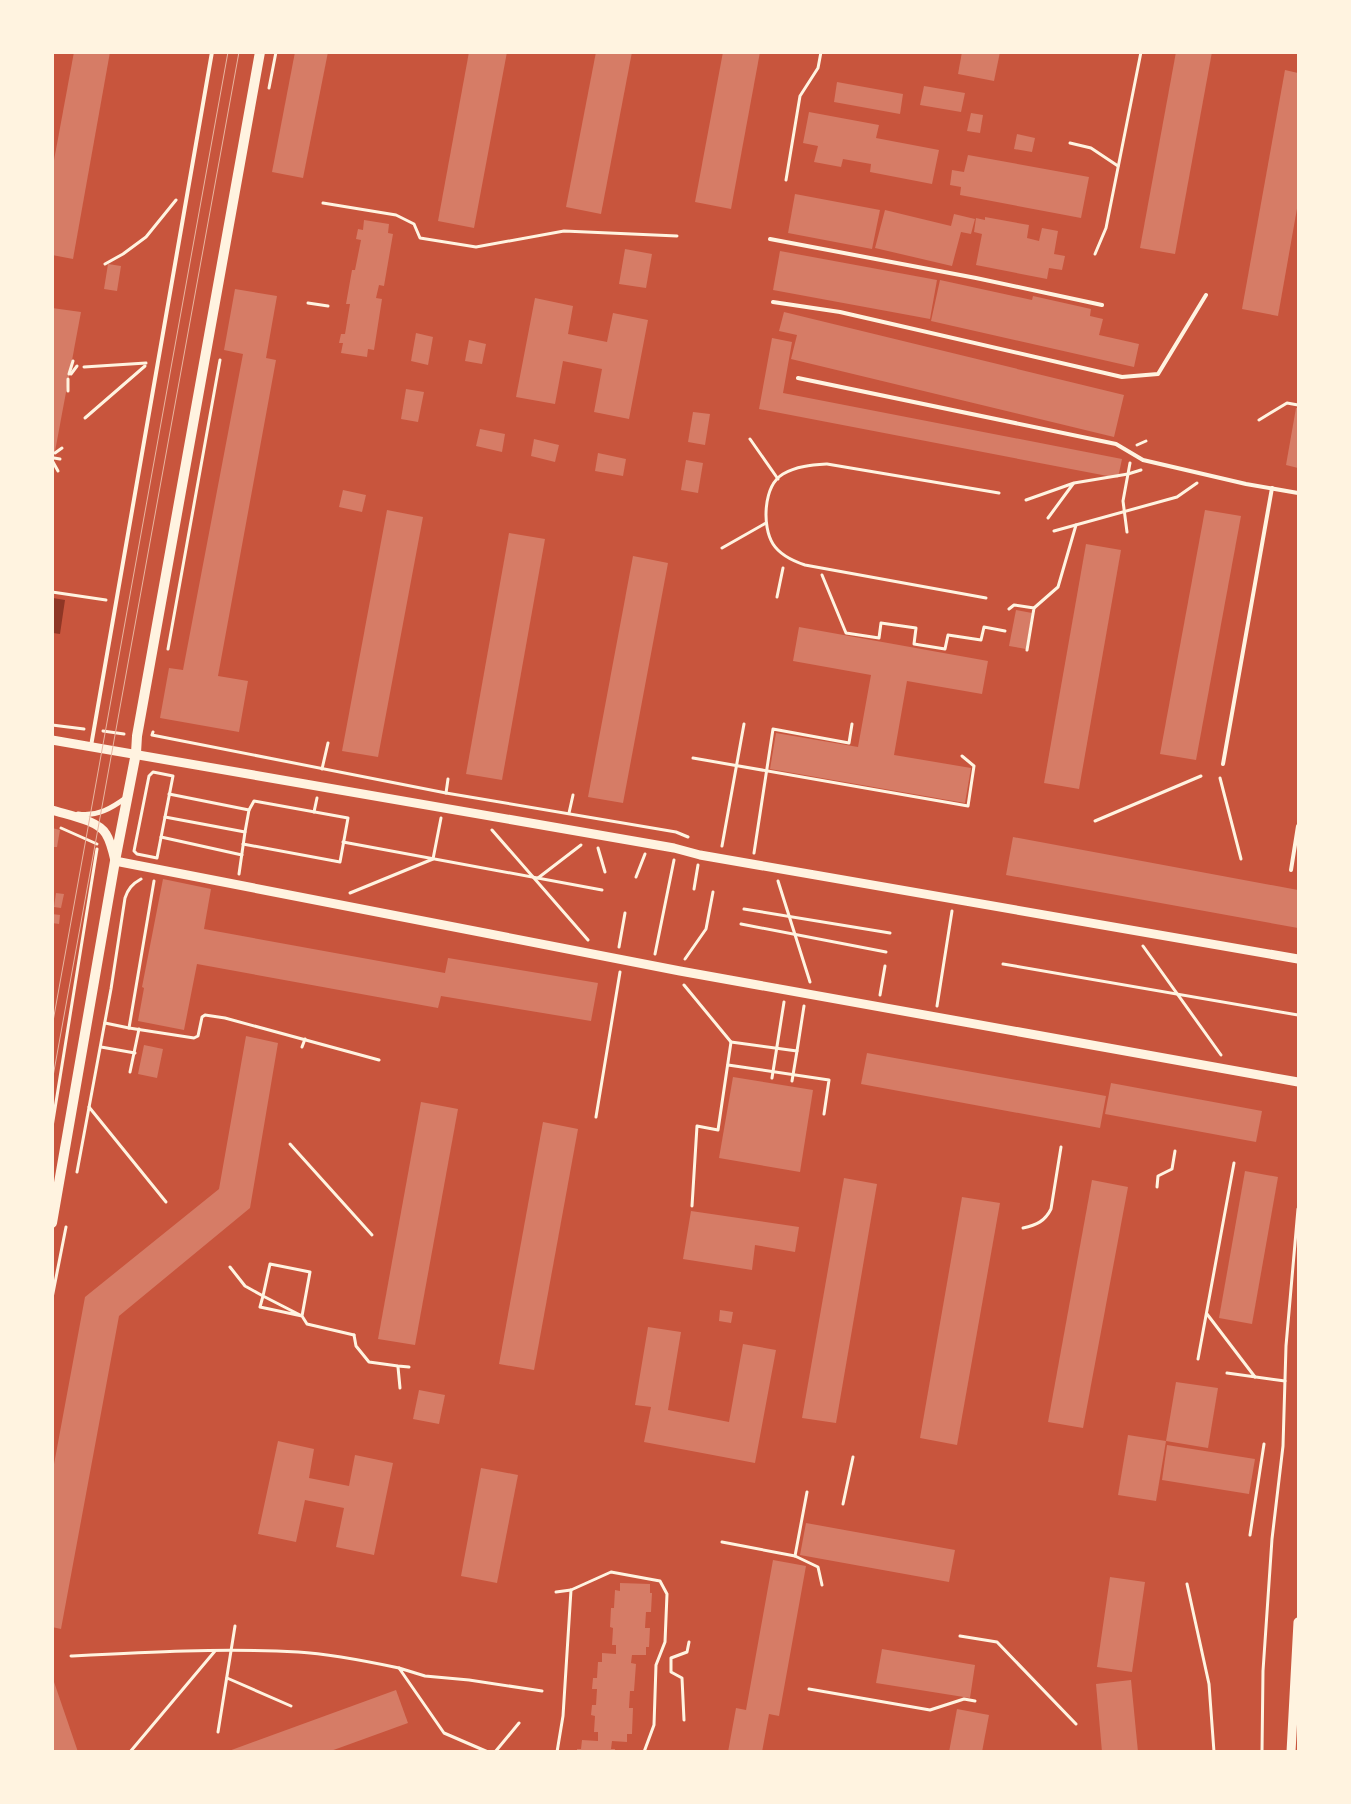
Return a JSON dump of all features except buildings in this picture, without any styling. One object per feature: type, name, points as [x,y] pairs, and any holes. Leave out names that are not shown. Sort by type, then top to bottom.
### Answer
[{"type":"main road","points":[[52,1223],[260,52]]},
{"type":"street","points":[[52,740],[136,753],[674,848],[700,855],[773,868],[1298,959]]},
{"type":"street","points":[[52,809],[83,815],[98,813],[113,807],[127,797]]},
{"type":"street","points":[[52,809],[91,822],[103,830],[110,843],[115,861],[680,971],[1298,1082]]},
{"type":"street","points":[[1291,1752],[1298,1622]]},
{"type":"lane","points":[[91,746],[92,730],[212,52]]},
{"type":"lane","points":[[770,239],[976,278],[1102,306]]},
{"type":"lane","points":[[773,302],[840,312],[1122,377],[1158,374],[1206,295]]},
{"type":"lane","points":[[798,378],[1116,444],[1143,460],[1246,484],[1298,493]]},
{"type":"lane","points":[[1223,764],[1272,488]]},
{"type":"lane","points":[[1291,870],[1298,826]]},
{"type":"path","points":[[269,91],[276,52]]},
{"type":"path","points":[[786,180],[800,96],[818,68],[821,52]]},
{"type":"path","points":[[1095,254],[1106,228],[1141,52]]},
{"type":"path","points":[[1070,143],[1091,148],[1118,166]]},
{"type":"path","points":[[104,264],[123,254],[146,237],[188,186]]},
{"type":"path","points":[[323,203],[396,215],[414,224],[420,238],[476,247],[564,231],[677,236]]},
{"type":"path","points":[[308,304],[328,306]]},
{"type":"path","points":[[167,657],[221,356]]},
{"type":"path","points":[[68,391],[73,361]]},
{"type":"path","points":[[84,367],[146,365],[85,418]]},
{"type":"path","points":[[69,377],[77,366]]},
{"type":"path","points":[[69,377],[76,375]]},
{"type":"path","points":[[69,377],[75,380]]},
{"type":"path","points":[[69,377],[72,388]]},
{"type":"path","points":[[1259,420],[1287,403],[1298,406]]},
{"type":"path","points":[[750,439],[778,479]]},
{"type":"path","points":[[1133,447],[1146,441]]},
{"type":"path","points":[[54,458],[62,448]]},
{"type":"path","points":[[1127,532],[1123,501],[1131,456]]},
{"type":"path","points":[[54,458],[60,458]]},
{"type":"path","points":[[54,458],[58,471]]},
{"type":"path","points":[[986,598],[805,566],[789,559],[774,545],[767,531],[765,513],[770,490],[781,475],[802,466],[827,464],[999,493]]},
{"type":"path","points":[[1026,500],[1074,483],[1128,474],[1160,464]]},
{"type":"path","points":[[1054,531],[1177,497],[1198,482]]},
{"type":"path","points":[[1048,518],[1074,483]]},
{"type":"path","points":[[722,548],[766,523]]},
{"type":"path","points":[[1027,650],[1034,608],[1058,586],[1076,525]]},
{"type":"path","points":[[777,597],[782,568]]},
{"type":"path","points":[[822,575],[846,633],[879,638],[881,622],[916,628],[914,644],[945,649],[948,635],[981,640],[984,627],[1005,631]]},
{"type":"path","points":[[52,592],[116,601]]},
{"type":"path","points":[[1009,609],[1014,605],[1034,608]]},
{"type":"path","points":[[721,850],[744,724]]},
{"type":"path","points":[[753,856],[773,729],[849,743],[852,724]]},
{"type":"path","points":[[154,726],[152,735],[446,793],[676,832],[694,839]]},
{"type":"path","points":[[322,768],[328,743]]},
{"type":"path","points":[[693,758],[968,806],[974,766],[962,756]]},
{"type":"path","points":[[154,772],[173,776],[165,817],[157,858],[137,854],[135,852],[136,840],[150,774],[154,772]]},
{"type":"path","points":[[1095,821],[1201,776]]},
{"type":"path","points":[[1220,778],[1241,859]]},
{"type":"path","points":[[446,793],[448,779]]},
{"type":"path","points":[[170,794],[248,810]]},
{"type":"path","points":[[569,813],[573,795]]},
{"type":"path","points":[[239,875],[243,844],[248,810],[254,801],[348,818],[340,862],[243,844]]},
{"type":"path","points":[[433,859],[442,810]]},
{"type":"path","points":[[165,817],[245,832]]},
{"type":"path","points":[[487,824],[590,943]]},
{"type":"path","points":[[52,1127],[98,844],[60,827]]},
{"type":"path","points":[[161,837],[242,854]]},
{"type":"path","points":[[343,842],[602,890]]},
{"type":"path","points":[[538,878],[584,843]]},
{"type":"path","points":[[597,844],[605,872]]},
{"type":"path","points":[[636,877],[648,846]]},
{"type":"path","points":[[694,889],[700,855]]},
{"type":"path","points":[[344,895],[433,859]]},
{"type":"path","points":[[655,955],[674,860]]},
{"type":"path","points":[[773,868],[811,985]]},
{"type":"path","points":[[129,1028],[152,902],[155,875]]},
{"type":"path","points":[[76,1176],[101,1047],[125,898],[127,891],[133,884],[148,876]]},
{"type":"path","points":[[684,960],[706,929],[713,892]]},
{"type":"path","points":[[937,1007],[954,898]]},
{"type":"path","points":[[744,909],[890,933]]},
{"type":"path","points":[[619,948],[625,913]]},
{"type":"path","points":[[741,924],[886,952]]},
{"type":"path","points":[[1139,939],[1233,1071]]},
{"type":"path","points":[[1003,964],[1298,1014]]},
{"type":"path","points":[[880,998],[885,966]]},
{"type":"path","points":[[596,1117],[621,967]]},
{"type":"path","points":[[679,978],[731,1042],[797,1051]]},
{"type":"path","points":[[772,1078],[785,998]]},
{"type":"path","points":[[792,1081],[805,1002],[798,1001]]},
{"type":"path","points":[[105,1023],[196,1038],[204,1015],[225,1018],[379,1060]]},
{"type":"path","points":[[130,1072],[139,1029]]},
{"type":"path","points":[[302,1048],[305,1039]]},
{"type":"path","points":[[692,1206],[697,1126],[718,1130],[731,1042]]},
{"type":"path","points":[[101,1047],[135,1053]]},
{"type":"path","points":[[728,1065],[829,1080],[824,1114]]},
{"type":"path","points":[[89,1107],[166,1202]]},
{"type":"path","points":[[290,1144],[372,1235]]},
{"type":"path","points":[[1023,1228],[1036,1225],[1047,1218],[1051,1209],[1061,1146]]},
{"type":"path","points":[[1157,1187],[1158,1176],[1172,1169],[1174,1151]]},
{"type":"path","points":[[1198,1359],[1234,1162]]},
{"type":"path","points":[[1262,1752],[1263,1671],[1272,1539],[1283,1446],[1286,1346],[1298,1209]]},
{"type":"path","points":[[52,1298],[66,1225]]},
{"type":"path","points":[[270,1264],[310,1272],[302,1316],[260,1307],[270,1264]]},
{"type":"path","points":[[230,1267],[245,1286],[302,1316],[307,1324],[354,1334],[356,1346],[369,1362],[409,1366]]},
{"type":"path","points":[[1207,1314],[1255,1377]]},
{"type":"path","points":[[398,1366],[400,1388]]},
{"type":"path","points":[[1227,1373],[1285,1382]]},
{"type":"path","points":[[1250,1534],[1264,1444]]},
{"type":"path","points":[[844,1504],[853,1458]]},
{"type":"path","points":[[795,1556],[807,1492]]},
{"type":"path","points":[[722,1542],[795,1556],[818,1566],[822,1585]]},
{"type":"path","points":[[556,1592],[571,1590],[611,1572],[660,1581],[667,1594],[664,1642],[656,1665],[654,1725],[644,1752]]},
{"type":"path","points":[[1187,1584],[1208,1684],[1214,1752]]},
{"type":"path","points":[[557,1752],[563,1716],[571,1590]]},
{"type":"path","points":[[218,1732],[235,1626]]},
{"type":"path","points":[[960,1636],[997,1642],[1076,1724]]},
{"type":"path","points":[[684,1720],[682,1678],[671,1672],[670,1658],[687,1652],[689,1642]]},
{"type":"path","points":[[71,1656],[174,1650],[300,1652],[365,1660],[425,1676],[469,1680],[542,1691]]},
{"type":"path","points":[[130,1752],[214,1651]]},
{"type":"path","points":[[400,1668],[444,1733],[488,1752]]},
{"type":"path","points":[[227,1678],[291,1706]]},
{"type":"path","points":[[809,1689],[930,1710],[964,1699],[975,1701]]},
{"type":"path","points":[[495,1752],[520,1723]]},
{"type":"shaded area","points":[[53,598],[65,600],[60,634],[53,633]]},
{"type":"tram line","points":[[52,1027],[228,52]]},
{"type":"tram line","points":[[52,1082],[239,52]]}]
